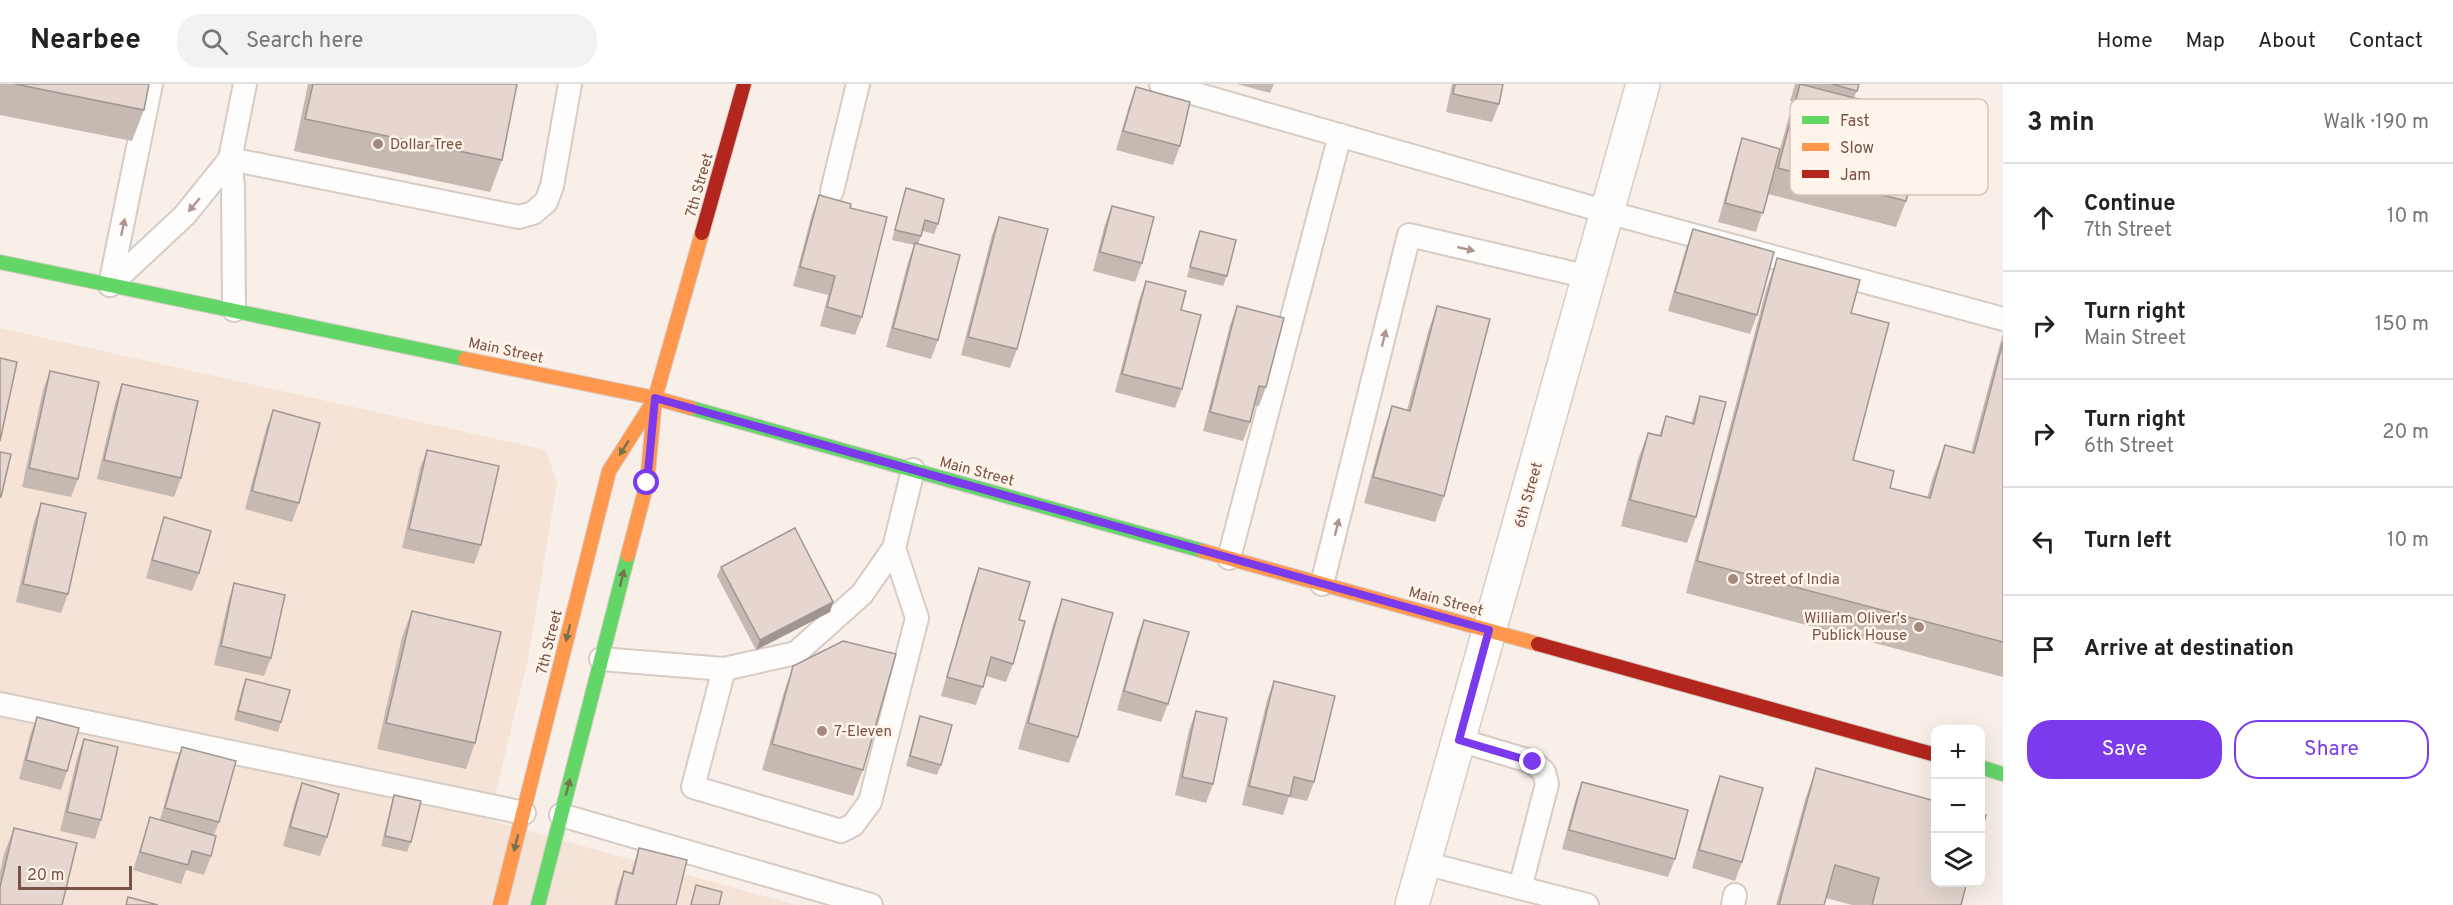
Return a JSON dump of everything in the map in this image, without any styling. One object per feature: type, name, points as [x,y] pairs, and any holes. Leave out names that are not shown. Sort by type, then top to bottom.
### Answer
[{"type":"main road","name":"7th Street","points":[[538,905],[647,483],[655,398],[744,84]]},
{"type":"main road","name":"Main Street","points":[[0,262],[655,398],[1931,754]]},
{"type":"main road","name":"7th Street","points":[[500,905],[609,471],[655,398]]},
{"type":"main road","points":[[1985,769],[2003,774]]},
{"type":"street","name":"6th Street","points":[[1412,905],[1643,84]]},
{"type":"lane","points":[[111,285],[151,84]]},
{"type":"lane","points":[[234,310],[233,186],[230,159],[244,84]]},
{"type":"lane","points":[[230,159],[519,217],[533,213],[546,202],[552,186],[570,84]]},
{"type":"lane","points":[[832,191],[858,84]]},
{"type":"lane","points":[[1161,84],[1607,212],[2003,320]]},
{"type":"lane","points":[[1229,558],[1340,135]]},
{"type":"lane","points":[[111,285],[185,215],[230,159]]},
{"type":"lane","points":[[1322,584],[1409,235],[1589,278]]},
{"type":"lane","points":[[601,659],[724,669],[796,653],[862,594],[894,548],[913,470]]},
{"type":"lane","points":[[724,669],[693,787],[841,831],[853,825],[870,802],[917,618],[894,548]]},
{"type":"lane","points":[[0,704],[524,813]]},
{"type":"lane","points":[[1459,740],[1533,762],[1544,772],[1547,784],[1520,888]]},
{"type":"lane","points":[[561,815],[871,905]]},
{"type":"lane","points":[[1424,863],[1587,905]]},
{"type":"shaded area","points":[[0,328],[546,450],[557,483],[528,659],[489,820],[796,905],[0,905]]},
{"type":"building","points":[[15,84],[149,84],[144,110]]},
{"type":"building","points":[[313,84],[517,84],[502,160],[305,119]]},
{"type":"building","points":[[1455,84],[1503,84],[1499,104],[1453,94]]},
{"type":"building","points":[[1800,84],[1858,99],[1796,99]]},
{"type":"building","points":[[1832,84],[1859,84],[1857,91]]},
{"type":"building","points":[[1136,87],[1190,102],[1180,146],[1123,131]]},
{"type":"building","points":[[1790,122],[1790,171],[1778,168]]},
{"type":"building","points":[[1742,138],[1780,149],[1763,213],[1725,203]]},
{"type":"building","points":[[906,188],[944,199],[938,224],[925,220],[921,236],[895,230]]},
{"type":"building","points":[[819,195],[851,204],[850,208],[887,217],[862,317],[827,307],[835,276],[800,267]]},
{"type":"building","points":[[1883,195],[1908,195],[1906,201]]},
{"type":"building","points":[[1112,206],[1154,217],[1142,263],[1100,252]]},
{"type":"building","points":[[999,217],[1048,229],[1017,349],[968,337]]},
{"type":"building","points":[[1693,229],[1774,252],[1757,315],[1675,292]]},
{"type":"building","points":[[1200,231],[1236,240],[1227,276],[1190,267]]},
{"type":"building","points":[[915,243],[960,255],[938,340],[893,328]]},
{"type":"building","points":[[1777,258],[1860,280],[1851,313],[1889,323],[1853,460],[1894,471],[1890,488],[1930,498],[1945,445],[1974,453],[2003,342],[2003,642],[1697,561]]},
{"type":"building","points":[[1146,281],[1186,291],[1181,310],[1201,315],[1182,389],[1122,374]]},
{"type":"building","points":[[1237,306],[1284,318],[1266,387],[1259,386],[1250,422],[1210,412]]},
{"type":"building","points":[[1437,306],[1490,319],[1444,496],[1373,477],[1392,406],[1410,411]]},
{"type":"building","points":[[0,358],[17,362],[0,441]]},
{"type":"building","points":[[50,371],[99,382],[78,479],[29,468]]},
{"type":"building","points":[[122,384],[198,401],[181,478],[104,460]]},
{"type":"building","points":[[1700,396],[1726,402],[1696,517],[1630,500],[1648,433],[1661,436],[1666,416],[1694,424]]},
{"type":"building","points":[[273,410],[320,423],[299,503],[252,491]]},
{"type":"building","points":[[427,450],[499,466],[481,545],[409,529]]},
{"type":"building","points":[[0,452],[11,454],[1,497],[0,497]]},
{"type":"building","points":[[41,503],[86,513],[68,594],[23,584]]},
{"type":"building","points":[[164,517],[211,531],[199,573],[152,560]]},
{"type":"building","points":[[795,528],[833,602],[760,640],[721,567]]},
{"type":"building","points":[[979,568],[1030,582],[1019,620],[1025,621],[1013,664],[991,657],[983,687],[947,677]]},
{"type":"building","points":[[234,583],[285,595],[271,658],[221,646]]},
{"type":"building","points":[[1062,599],[1113,613],[1078,737],[1028,723]]},
{"type":"building","points":[[412,611],[501,632],[475,743],[386,723]]},
{"type":"building","points":[[1144,620],[1189,632],[1168,704],[1124,691]]},
{"type":"building","name":"7-Eleven","points":[[843,641],[896,654],[863,770],[772,744],[793,666]]},
{"type":"building","points":[[246,679],[290,690],[281,722],[238,711]]},
{"type":"building","points":[[1274,681],[1335,696],[1314,782],[1294,777],[1290,796],[1249,786]]},
{"type":"building","points":[[1196,711],[1227,718],[1213,784],[1182,777]]},
{"type":"building","points":[[920,716],[952,725],[941,765],[910,756]]},
{"type":"building","points":[[37,717],[79,728],[67,771],[26,760]]},
{"type":"building","points":[[84,739],[118,747],[101,820],[67,812]]},
{"type":"building","points":[[182,747],[236,761],[219,822],[165,808]]},
{"type":"building","points":[[1816,768],[1931,800],[1931,887],[1966,887],[1961,905],[1872,905],[1879,878],[1835,865],[1824,905],[1779,905]]},
{"type":"building","points":[[1720,776],[1763,788],[1742,862],[1699,850]]},
{"type":"building","points":[[1582,782],[1688,810],[1675,859],[1569,830]]},
{"type":"building","points":[[302,783],[339,794],[327,837],[290,827]]},
{"type":"building","points":[[394,795],[421,801],[411,842],[385,836]]},
{"type":"building","points":[[150,817],[216,836],[211,856],[192,851],[188,865],[140,852]]},
{"type":"building","points":[[14,828],[77,843],[62,905],[0,905],[0,887]]},
{"type":"building","points":[[639,848],[687,860],[676,905],[616,905],[624,871],[633,874]]},
{"type":"building","points":[[696,885],[722,892],[719,905],[691,905]]},
{"type":"building","points":[[128,897],[158,905],[126,905]]},
{"type":"traffic: fast","points":[[0,262],[465,359]]},
{"type":"traffic: fast","points":[[691,408],[1203,551]]},
{"type":"traffic: fast","points":[[538,905],[628,555]]},
{"type":"traffic: fast","points":[[1985,769],[2003,774]]},
{"type":"traffic: slow","points":[[628,555],[647,483],[655,398],[702,233]]},
{"type":"traffic: slow","points":[[465,359],[655,398],[691,408]]},
{"type":"traffic: slow","points":[[500,905],[609,471],[651,405]]},
{"type":"traffic: slow","points":[[1203,551],[1538,644]]},
{"type":"traffic: jam","points":[[702,233],[744,84]]},
{"type":"traffic: jam","points":[[1538,644],[1931,754]]},
{"type":"place","name":"Dollar Tree","points":[[378,144]]},
{"type":"place","name":"Street of India","points":[[1733,579]]},
{"type":"place","name":"William Oliver's Publick House","points":[[1919,627]]},
{"type":"place","name":"7-Eleven","points":[[822,731]]},
{"type":"route","points":[[647,483],[655,398],[1489,630],[1459,740],[1533,762]]}]
